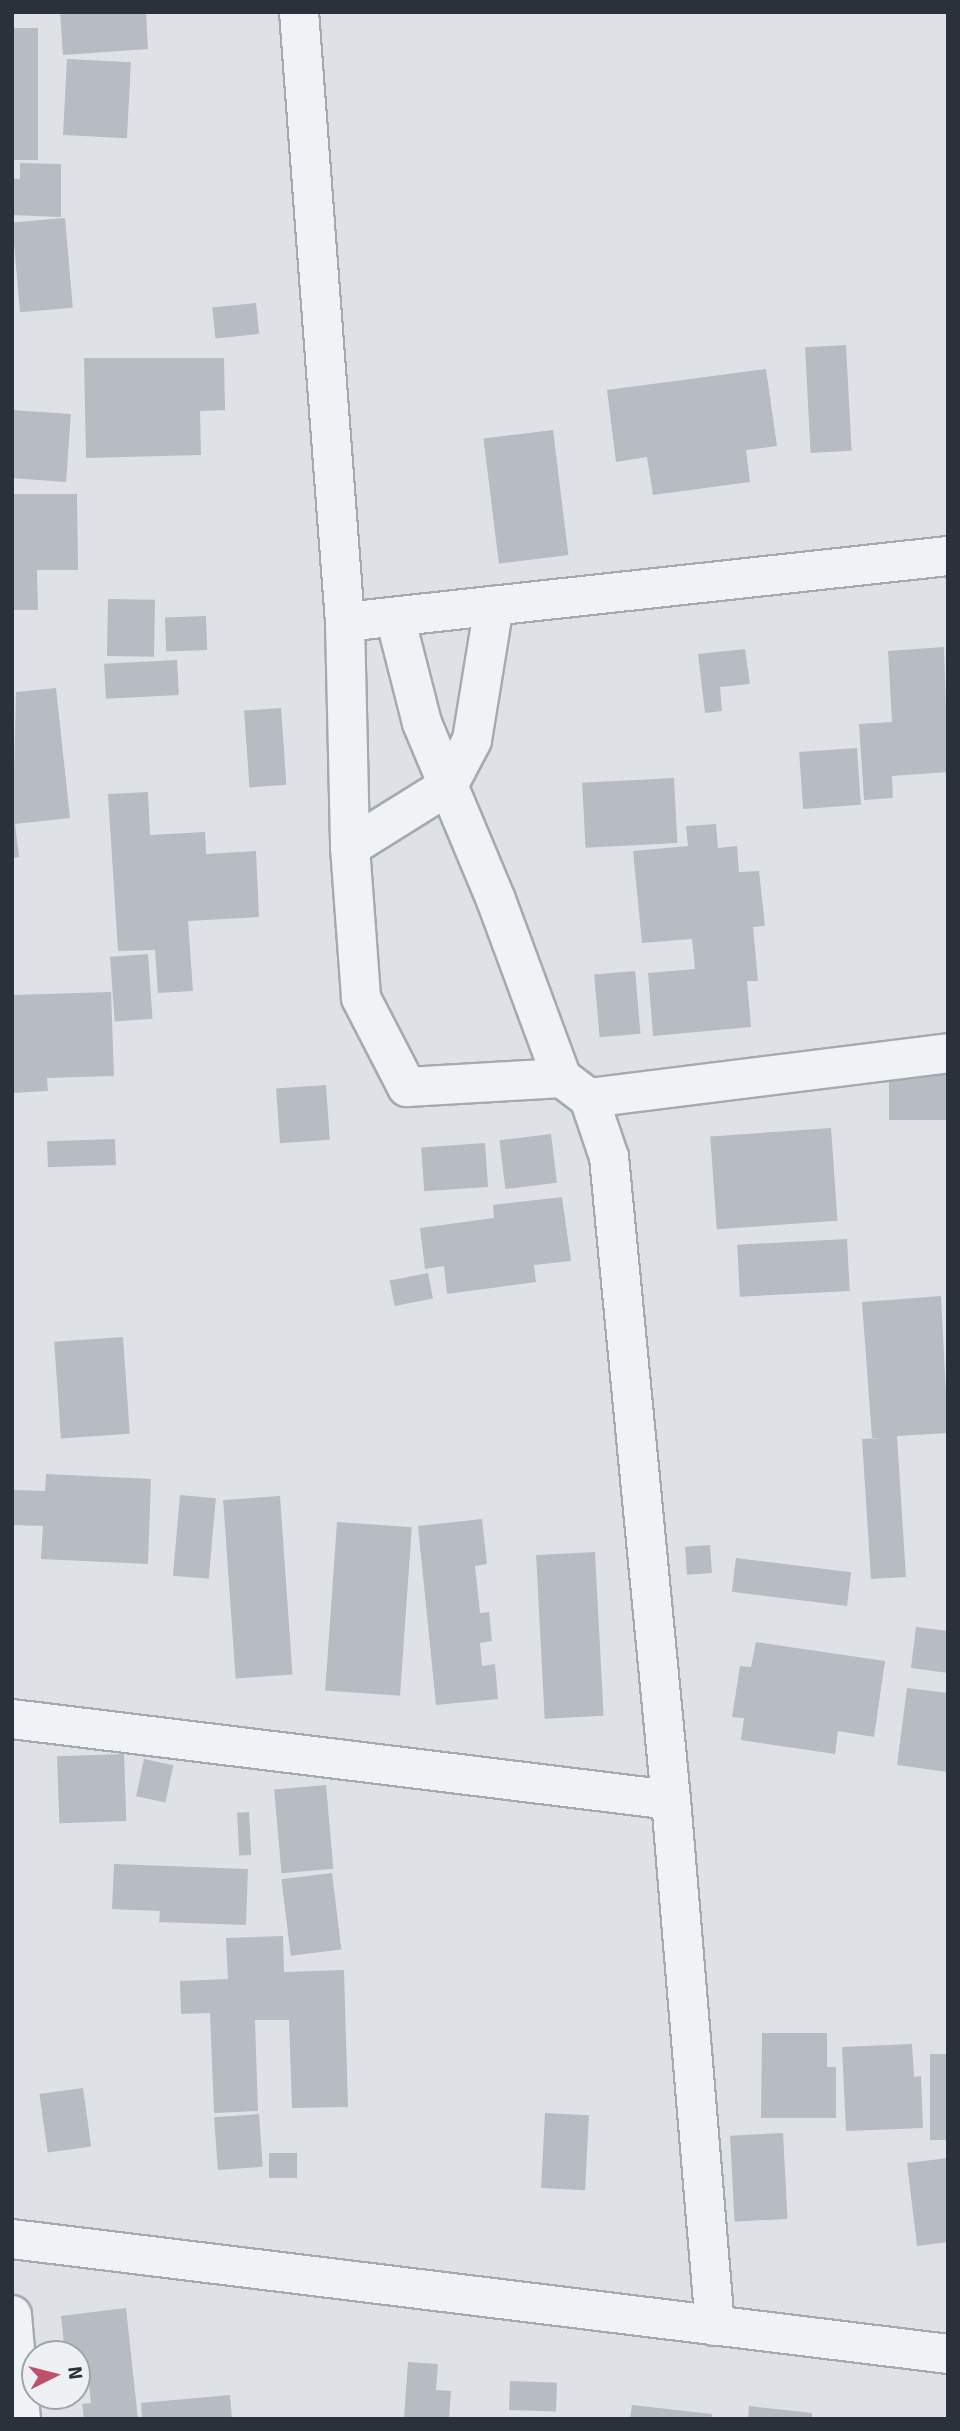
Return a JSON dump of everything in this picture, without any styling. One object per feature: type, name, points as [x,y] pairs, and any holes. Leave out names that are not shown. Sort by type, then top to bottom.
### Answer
[{"type":"street","points":[[299,12],[345,622],[351,847],[361,998],[407,1087],[576,1088],[948,1053]]},
{"type":"street","points":[[345,622],[948,556]]},
{"type":"street","points":[[351,847],[448,786],[472,740],[494,606]]},
{"type":"street","points":[[395,617],[422,723],[576,1088],[609,1157],[619,1219],[715,2326]]},
{"type":"street","points":[[12,1720],[671,1800]]},
{"type":"street","points":[[12,2239],[948,2354]]},
{"type":"street","points":[[12,2315],[21,2419]]},
{"type":"building","points":[[60,12],[146,12],[148,49],[63,55]]},
{"type":"building","points":[[12,28],[38,28],[38,160],[12,160]]},
{"type":"building","points":[[67,59],[131,62],[127,138],[63,135]]},
{"type":"building","points":[[20,163],[61,164],[61,217],[12,215],[12,179],[20,179]]},
{"type":"building","points":[[65,218],[73,308],[20,312],[12,223]]},
{"type":"building","points":[[256,303],[259,334],[215,338],[212,308]]},
{"type":"building","points":[[846,345],[852,451],[811,453],[805,347]]},
{"type":"building","points":[[84,358],[224,358],[225,410],[200,411],[201,455],[86,458]]},
{"type":"building","points":[[766,369],[777,446],[746,450],[750,482],[653,495],[647,457],[616,462],[607,390]]},
{"type":"building","points":[[12,410],[71,414],[66,482],[12,478]]},
{"type":"building","points":[[553,430],[568,555],[499,564],[484,439]]},
{"type":"building","points":[[12,494],[77,494],[78,570],[37,570],[38,610],[12,610]]},
{"type":"building","points":[[108,599],[155,600],[154,657],[107,656]]},
{"type":"building","points":[[206,616],[207,650],[166,651],[165,617]]},
{"type":"building","points":[[944,647],[948,772],[892,776],[893,798],[864,800],[859,724],[892,722],[888,651]]},
{"type":"building","points":[[745,649],[750,684],[720,687],[722,711],[705,713],[698,654]]},
{"type":"building","points":[[177,660],[179,695],[106,699],[104,664]]},
{"type":"building","points":[[56,688],[70,818],[15,824],[19,857],[12,858],[16,692]]},
{"type":"building","points":[[281,708],[286,785],[249,787],[244,711]]},
{"type":"building","points":[[857,748],[861,805],[803,809],[799,752]]},
{"type":"building","points":[[674,778],[677,843],[586,848],[582,783]]},
{"type":"building","points":[[148,792],[150,835],[205,832],[206,854],[256,851],[259,917],[188,921],[193,991],[158,993],[155,950],[118,951],[108,794]]},
{"type":"building","points":[[716,824],[718,848],[737,846],[739,872],[759,871],[765,926],[753,927],[758,981],[747,981],[751,1027],[653,1036],[648,973],[695,969],[692,939],[642,943],[633,851],[688,846],[686,826]]},
{"type":"building","points":[[148,954],[153,1019],[115,1021],[110,957]]},
{"type":"building","points":[[635,971],[640,1034],[600,1037],[594,975]]},
{"type":"building","points":[[111,992],[114,1076],[47,1078],[48,1091],[12,1093],[12,995]]},
{"type":"building","points":[[889,1075],[948,1075],[948,1120],[889,1120]]},
{"type":"building","points":[[326,1085],[330,1140],[280,1143],[276,1088]]},
{"type":"building","points":[[831,1128],[837,1221],[717,1229],[710,1136]]},
{"type":"building","points":[[551,1134],[557,1183],[505,1189],[499,1140]]},
{"type":"building","points":[[115,1139],[116,1165],[48,1167],[47,1141]]},
{"type":"building","points":[[485,1143],[488,1187],[424,1191],[421,1147]]},
{"type":"building","points":[[562,1197],[571,1261],[534,1265],[536,1282],[447,1294],[444,1266],[425,1269],[420,1228],[494,1218],[493,1205]]},
{"type":"building","points":[[847,1239],[850,1291],[740,1297],[737,1245]]},
{"type":"building","points":[[428,1273],[433,1299],[395,1306],[390,1280]]},
{"type":"building","points":[[941,1296],[948,1433],[897,1436],[906,1577],[871,1579],[862,1439],[884,1438],[872,1438],[862,1302]]},
{"type":"building","points":[[123,1337],[130,1434],[61,1439],[54,1342]]},
{"type":"building","points":[[46,1474],[151,1479],[148,1564],[41,1559],[43,1526],[12,1525],[12,1490],[45,1491]]},
{"type":"building","points":[[180,1495],[216,1498],[209,1579],[173,1576]]},
{"type":"building","points":[[280,1496],[292,1675],[236,1679],[223,1500]]},
{"type":"building","points":[[482,1519],[487,1564],[475,1566],[480,1613],[489,1612],[492,1641],[480,1643],[482,1666],[495,1664],[498,1699],[436,1705],[418,1526]]},
{"type":"building","points":[[337,1522],[412,1527],[400,1696],[325,1691]]},
{"type":"building","points":[[710,1545],[712,1573],[687,1575],[685,1547]]},
{"type":"building","points":[[595,1552],[604,1716],[545,1719],[536,1555]]},
{"type":"building","points":[[736,1558],[851,1572],[847,1606],[732,1592]]},
{"type":"building","points":[[916,1627],[948,1631],[948,1673],[911,1668]]},
{"type":"building","points":[[756,1642],[885,1661],[874,1737],[838,1731],[835,1754],[741,1740],[744,1718],[732,1717],[740,1666],[751,1667]]},
{"type":"building","points":[[907,1688],[948,1693],[948,1772],[897,1765]]},
{"type":"building","points":[[124,1754],[126,1821],[59,1823],[57,1756]]},
{"type":"building","points":[[144,1759],[173,1765],[165,1802],[136,1796]]},
{"type":"building","points":[[326,1785],[333,1869],[282,1873],[274,1790]]},
{"type":"building","points":[[249,1812],[251,1855],[239,1856],[237,1813]]},
{"type":"building","points":[[114,1864],[248,1869],[246,1925],[159,1922],[160,1911],[112,1909]]},
{"type":"building","points":[[332,1873],[341,1949],[291,1956],[281,1879]]},
{"type":"building","points":[[283,1936],[284,1972],[344,1970],[348,2107],[292,2108],[289,2020],[255,2020],[258,2111],[214,2113],[210,2013],[181,2014],[180,1981],[228,1979],[226,1938]]},
{"type":"building","points":[[762,2033],[827,2033],[827,2067],[836,2067],[836,2118],[761,2118]]},
{"type":"building","points":[[912,2044],[914,2077],[921,2076],[923,2128],[846,2131],[842,2047]]},
{"type":"building","points":[[930,2054],[948,2054],[948,2140],[930,2140]]},
{"type":"building","points":[[83,2088],[91,2146],[48,2153],[39,2094]]},
{"type":"building","points":[[545,2113],[589,2115],[585,2190],[541,2188]]},
{"type":"building","points":[[259,2114],[263,2167],[218,2170],[214,2117]]},
{"type":"building","points":[[783,2133],[788,2219],[735,2222],[730,2136]]},
{"type":"building","points":[[269,2153],[297,2153],[297,2178],[269,2178]]},
{"type":"building","points":[[948,2158],[948,2242],[917,2246],[907,2163]]},
{"type":"building","points":[[126,2308],[138,2419],[84,2419],[83,2410],[91,2410],[91,2340],[64,2340],[61,2316]]},
{"type":"building","points":[[408,2362],[438,2364],[436,2390],[451,2391],[449,2419],[404,2419]]},
{"type":"building","points":[[510,2381],[557,2383],[556,2412],[509,2410]]},
{"type":"building","points":[[230,2395],[232,2419],[142,2419],[141,2403]]},
{"type":"building","points":[[632,2405],[712,2414],[711,2419],[630,2419]]},
{"type":"building","points":[[749,2406],[812,2413],[812,2419],[748,2419]]}]
